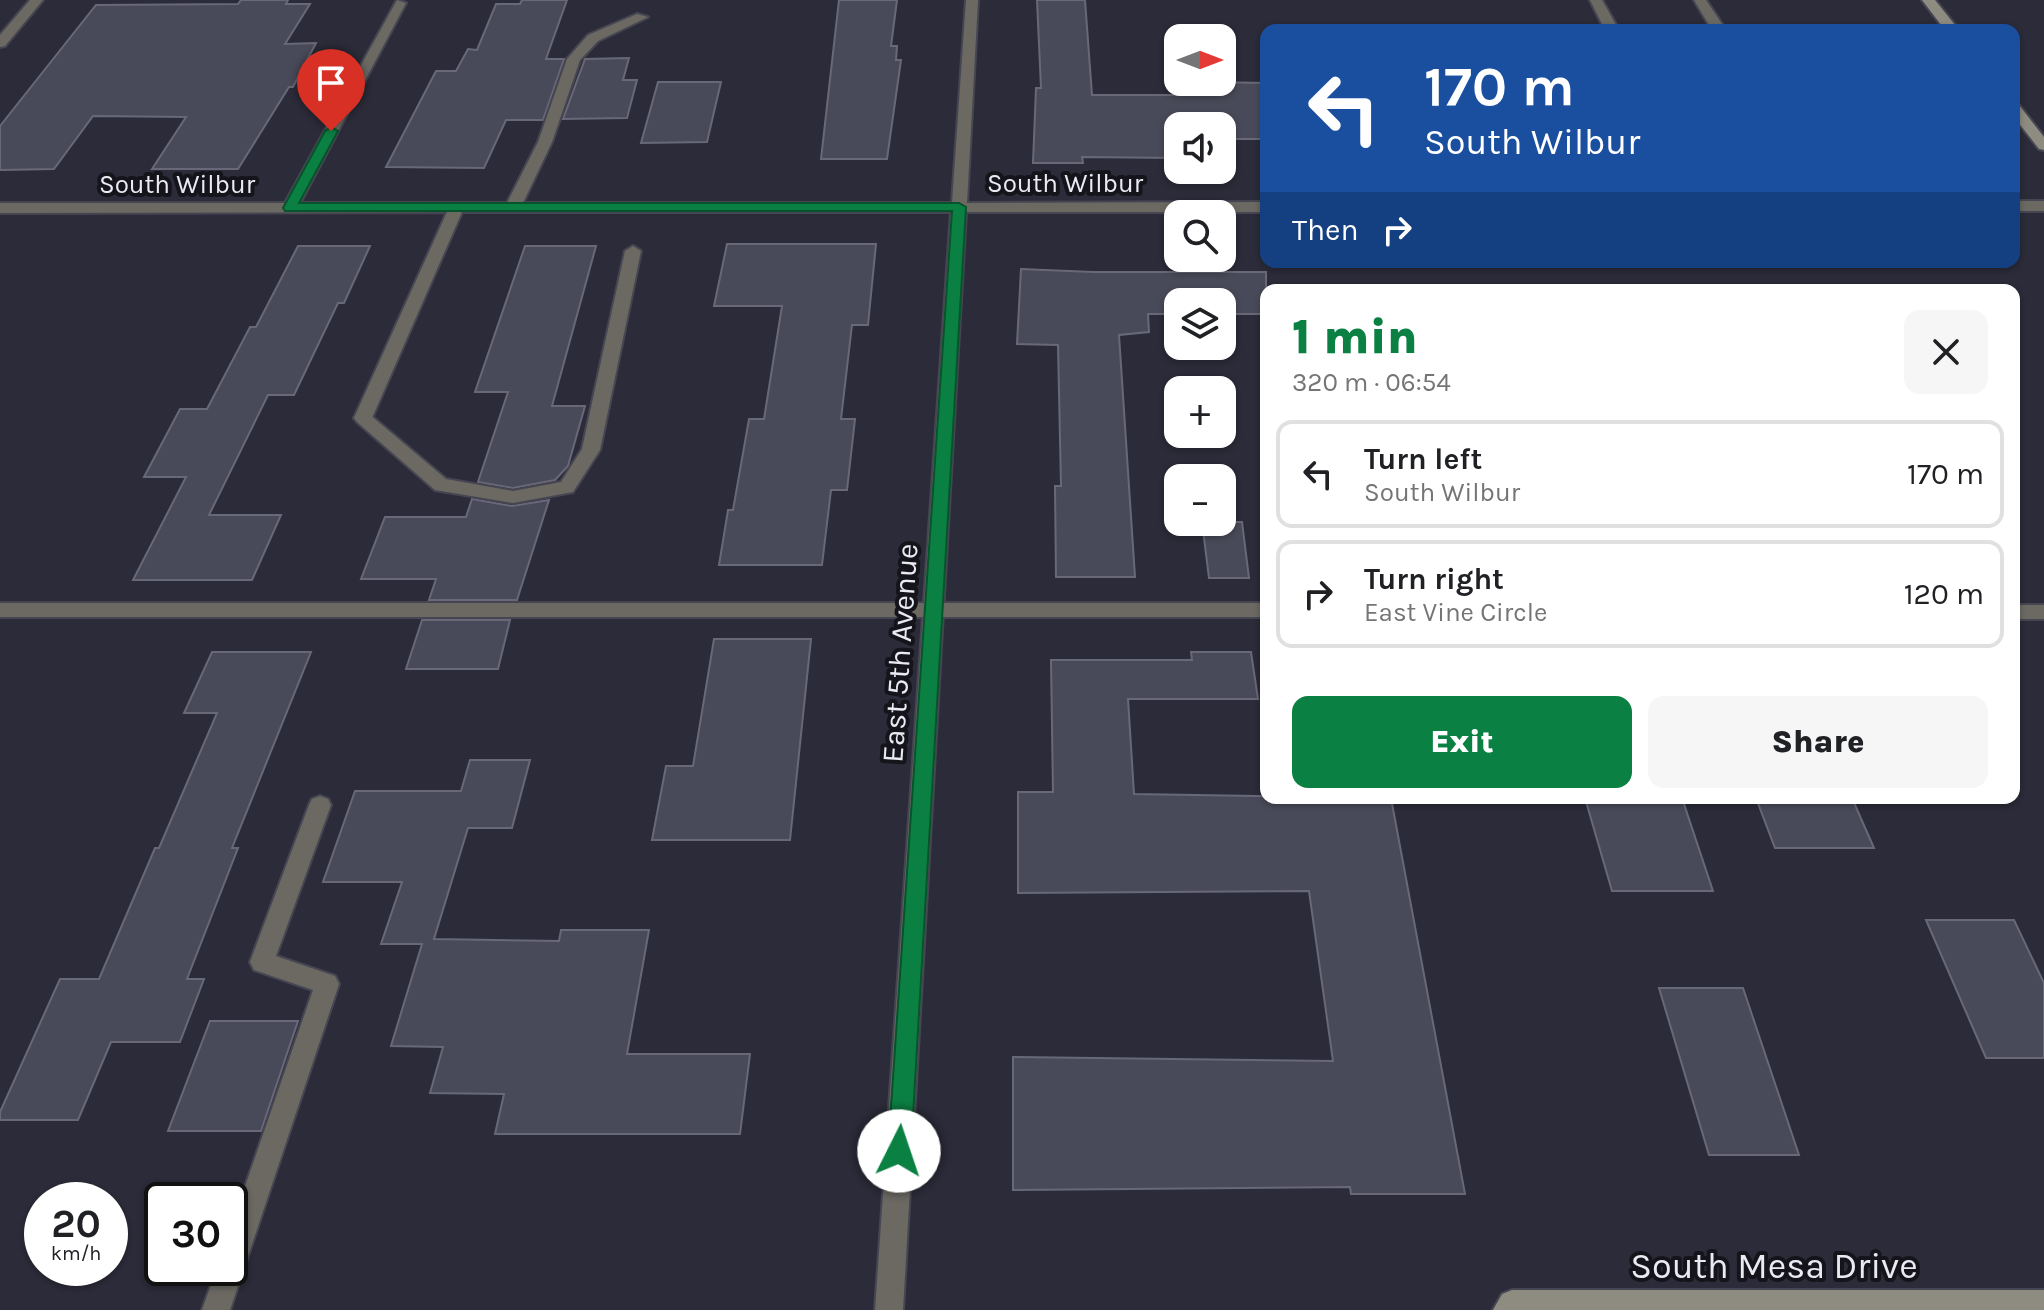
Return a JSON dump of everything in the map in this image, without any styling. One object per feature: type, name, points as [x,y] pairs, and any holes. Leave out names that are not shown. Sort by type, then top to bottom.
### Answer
[{"type":"main road","points":[[1928,0],[1947,24]]},
{"type":"main road","points":[[2020,116],[2044,146]]},
{"type":"main road","name":"South Mesa Drive","points":[[1507,1310],[1512,1304],[2044,1304]]},
{"type":"street","points":[[0,43],[37,0]]},
{"type":"street","name":"East 5th Avenue","points":[[889,1310],[972,0]]},
{"type":"street","points":[[1596,0],[1609,24]]},
{"type":"street","points":[[1700,0],[1715,24]]},
{"type":"street","points":[[290,208],[400,3]]},
{"type":"street","points":[[513,207],[545,142],[574,59],[593,38],[642,17]]},
{"type":"street","points":[[2020,206],[2044,206]]},
{"type":"street","points":[[457,207],[363,418],[441,485],[513,497],[567,487],[591,450],[633,251]]},
{"type":"street","name":"South Wilbur","points":[[0,208],[1260,207]]},
{"type":"street","points":[[0,610],[1260,610]]},
{"type":"street","points":[[2020,612],[2044,612]]},
{"type":"street","points":[[216,1310],[327,984],[262,962],[320,805]]},
{"type":"building","points":[[241,0],[288,0],[286,4],[310,4],[285,44],[316,43],[293,87],[289,87],[238,169],[152,169],[186,117],[93,116],[54,169],[0,170],[0,126],[96,5],[238,4]]},
{"type":"building","points":[[522,0],[567,0],[546,59],[564,59],[543,120],[506,120],[484,168],[386,167],[436,71],[456,71],[468,49],[477,50],[496,4],[520,4]]},
{"type":"building","points":[[839,0],[897,0],[891,46],[897,46],[896,60],[901,60],[887,159],[821,159]]},
{"type":"building","points":[[1037,0],[1085,0],[1092,95],[1236,96],[1236,82],[1260,83],[1260,139],[1236,139],[1236,112],[1164,112],[1164,158],[1082,157],[1083,163],[1033,163],[1036,88],[1041,88]]},
{"type":"building","points":[[629,58],[623,80],[637,80],[627,118],[563,119],[585,59]]},
{"type":"building","points":[[658,82],[721,82],[707,142],[641,143]]},
{"type":"building","points":[[727,244],[876,244],[868,325],[852,325],[841,419],[855,419],[847,490],[831,490],[822,565],[719,565],[728,510],[733,510],[749,419],[764,419],[782,306],[714,306]]},
{"type":"building","points":[[298,246],[370,246],[344,303],[338,303],[294,395],[268,395],[209,515],[281,515],[252,580],[133,580],[186,477],[144,477],[180,409],[207,409],[250,327],[256,327]]},
{"type":"building","points":[[525,246],[596,246],[552,406],[585,406],[568,466],[555,480],[513,488],[478,482],[508,392],[475,392]]},
{"type":"building","points":[[1021,269],[1266,272],[1266,284],[1260,284],[1260,314],[1236,314],[1236,288],[1164,288],[1164,314],[1148,314],[1149,332],[1119,335],[1135,577],[1056,577],[1055,486],[1061,486],[1058,345],[1017,344]]},
{"type":"building","points":[[472,499],[512,506],[549,500],[517,600],[429,600],[436,579],[361,579],[385,517],[466,517]]},
{"type":"building","points":[[1236,522],[1242,522],[1249,578],[1209,578],[1204,536],[1236,536]]},
{"type":"building","points":[[422,620],[510,620],[498,669],[406,669]]},
{"type":"building","points":[[714,639],[811,639],[790,840],[652,840],[666,766],[693,766]]},
{"type":"building","points":[[212,652],[311,652],[232,848],[238,848],[187,979],[204,979],[180,1042],[111,1042],[78,1120],[0,1120],[0,1112],[60,979],[99,979],[155,848],[159,848],[217,713],[184,713]]},
{"type":"building","points":[[1191,652],[1251,652],[1258,699],[1128,699],[1134,794],[1260,796],[1260,804],[1392,804],[1465,1194],[1351,1194],[1350,1187],[1013,1190],[1013,1057],[1333,1061],[1309,891],[1018,893],[1018,792],[1053,792],[1051,660],[1192,660]]},
{"type":"building","points":[[470,760],[530,760],[512,828],[468,828],[434,939],[559,941],[561,930],[649,930],[627,1054],[750,1054],[740,1134],[495,1134],[504,1094],[430,1093],[443,1047],[391,1046],[422,944],[381,944],[402,882],[323,882],[355,791],[461,791]]},
{"type":"building","points":[[1587,804],[1684,804],[1713,891],[1612,891]]},
{"type":"building","points":[[1758,804],[1855,804],[1874,848],[1775,848]]},
{"type":"building","points":[[1926,920],[2014,920],[2044,983],[2044,1058],[1986,1058]]},
{"type":"building","points":[[1659,988],[1743,988],[1799,1155],[1709,1155]]},
{"type":"building","points":[[210,1021],[298,1021],[261,1131],[168,1131]]},
{"type":"route","points":[[331,131],[290,208],[959,207],[899,1151]]}]
